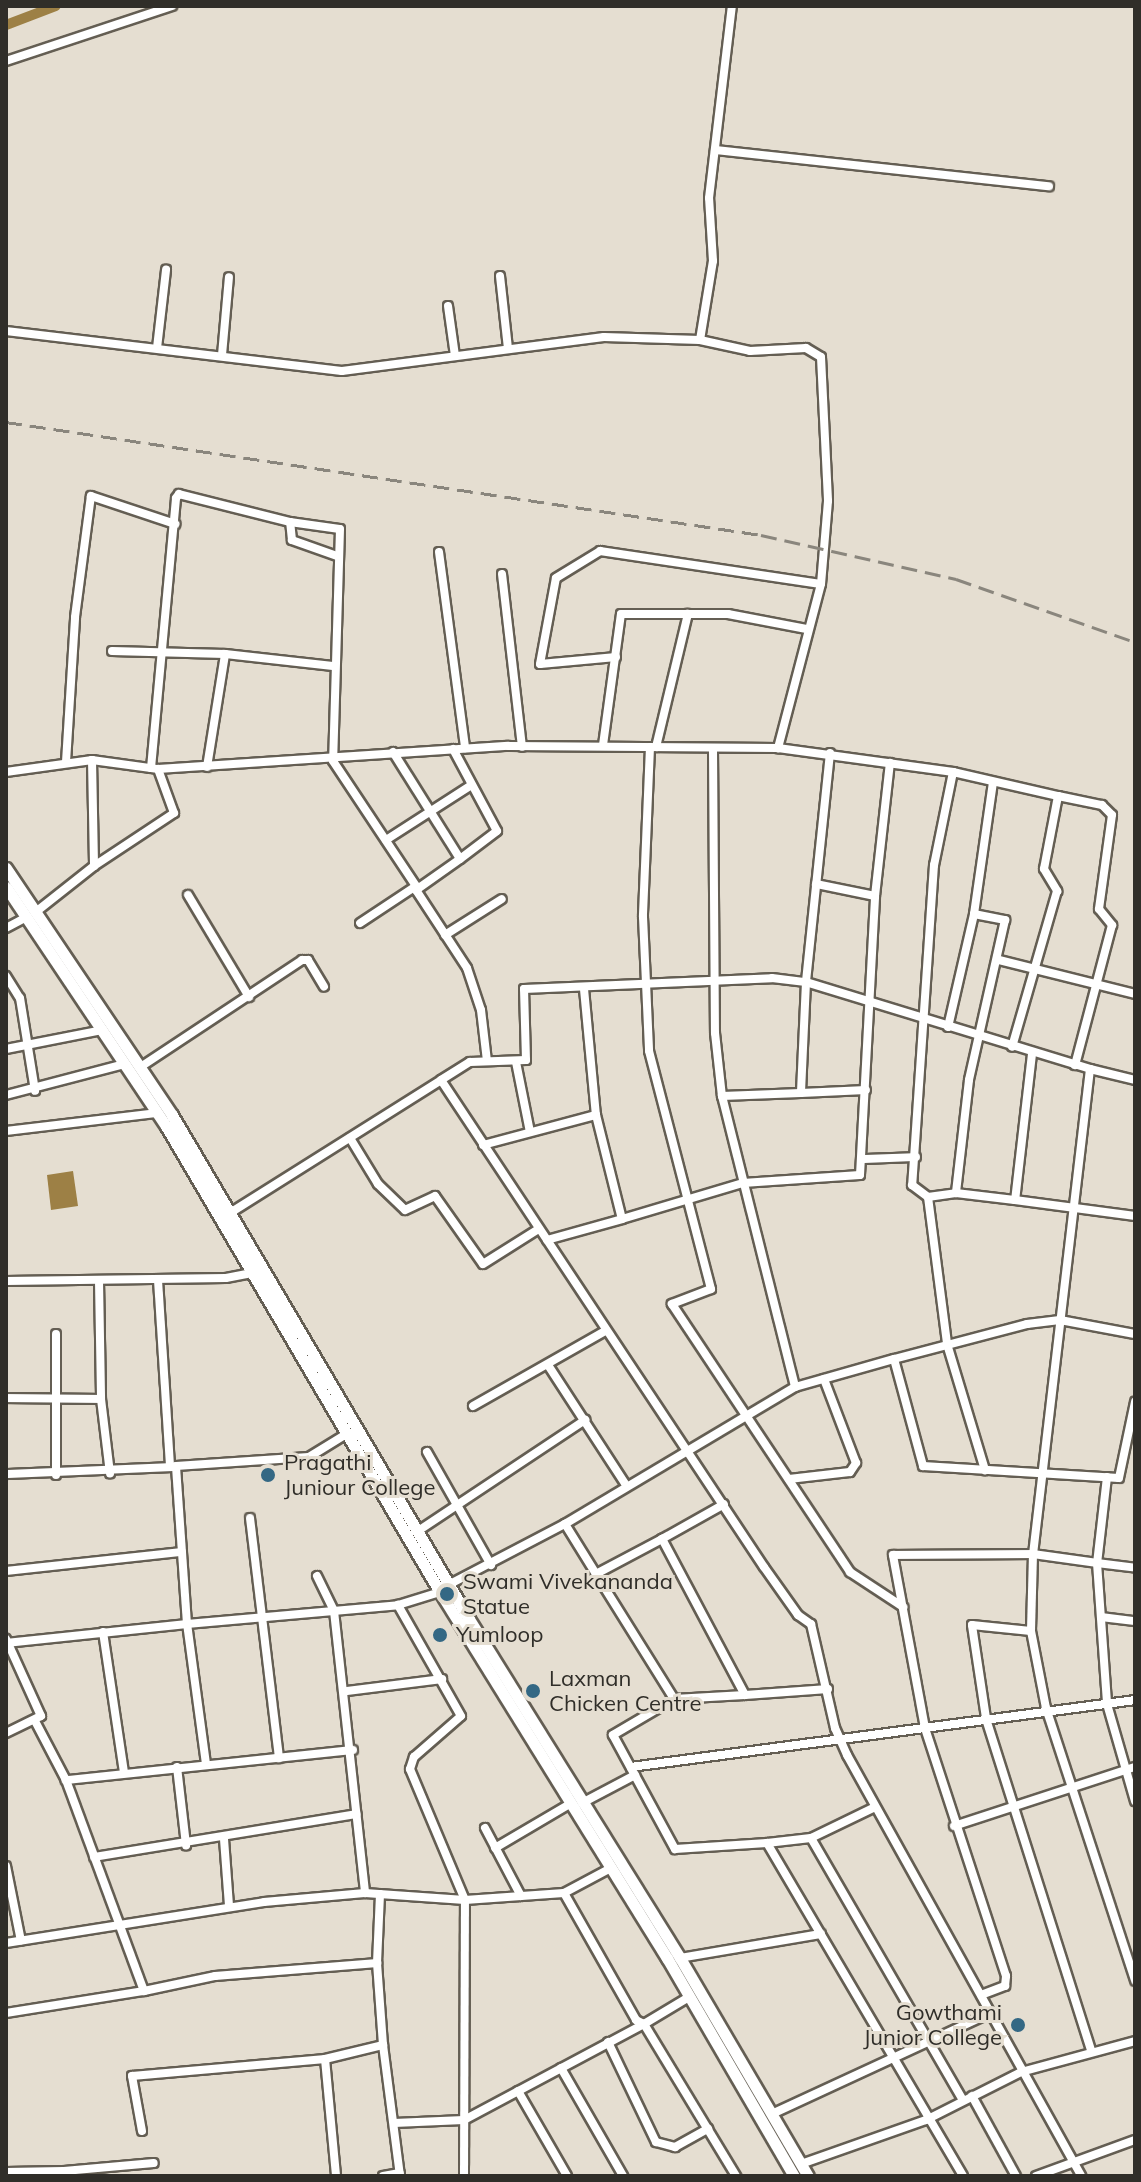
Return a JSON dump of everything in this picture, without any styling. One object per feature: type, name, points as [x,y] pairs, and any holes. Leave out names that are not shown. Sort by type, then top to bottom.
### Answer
[{"type":"main road","points":[[6,868],[103,1030],[158,1113],[440,1592],[568,1805],[689,1997],[794,2176]]},
{"type":"main road","points":[[6,887],[32,914],[142,1066],[582,1803],[774,2113],[808,2176]]},
{"type":"street","points":[[6,61],[172,6]]},
{"type":"street","points":[[700,340],[713,261],[709,198],[732,6]]},
{"type":"street","points":[[715,150],[1049,186]]},
{"type":"street","points":[[157,348],[166,270]]},
{"type":"street","points":[[500,276],[508,349]]},
{"type":"street","points":[[222,355],[229,277]]},
{"type":"street","points":[[448,306],[455,356]]},
{"type":"street","points":[[6,331],[342,371],[604,337],[700,340],[750,351],[806,348],[821,357],[828,501],[821,584],[778,748]]},
{"type":"street","points":[[6,928],[32,914],[94,866],[174,813],[155,769],[159,653],[179,494],[290,522],[340,529],[337,556],[340,608],[333,666],[333,761],[416,886],[360,923]]},
{"type":"street","points":[[66,762],[75,617],[91,496],[175,524]]},
{"type":"street","points":[[290,522],[292,540],[337,556]]},
{"type":"street","points":[[616,657],[540,664],[556,578],[600,551],[821,584]]},
{"type":"street","points":[[439,552],[465,748]]},
{"type":"street","points":[[502,574],[522,747]]},
{"type":"street","points":[[603,745],[621,614],[728,614],[807,629]]},
{"type":"street","points":[[688,614],[653,747],[643,917],[649,1051],[711,1289],[672,1304],[850,1572],[903,1607]]},
{"type":"street","points":[[112,651],[225,654],[333,666]]},
{"type":"street","points":[[207,767],[225,654]]},
{"type":"street","points":[[6,772],[92,760],[155,769],[333,761],[393,752],[465,748],[603,745],[713,750],[778,748],[953,772],[1102,805],[1112,815],[1099,909],[1112,925],[1075,1065]]},
{"type":"street","points":[[453,749],[470,786],[497,831],[416,890],[476,989],[487,1061]]},
{"type":"street","points":[[713,750],[714,980],[722,1096],[795,1387]]},
{"type":"street","points":[[393,752],[460,859]]},
{"type":"street","points":[[801,1093],[806,982],[830,753]]},
{"type":"street","points":[[92,760],[94,866]]},
{"type":"street","points":[[547,1240],[743,1183],[860,1175],[875,896],[890,763]]},
{"type":"street","points":[[953,772],[934,865],[927,1020],[918,1073],[913,1189],[928,1197],[956,1193],[1135,1216]]},
{"type":"street","points":[[948,1027],[974,914],[993,782]]},
{"type":"street","points":[[386,840],[470,786]]},
{"type":"street","points":[[1012,1047],[1057,891],[1044,869],[1058,796]]},
{"type":"street","points":[[816,884],[875,896]]},
{"type":"street","points":[[188,895],[249,997]]},
{"type":"street","points":[[445,935],[502,899]]},
{"type":"street","points":[[956,1193],[977,1035],[999,960],[1005,920],[974,914]]},
{"type":"street","points":[[142,1066],[305,959],[324,987]]},
{"type":"street","points":[[999,960],[1135,994]]},
{"type":"street","points":[[6,976],[20,998],[35,1091]]},
{"type":"street","points":[[230,1213],[464,1065],[487,1061],[516,1062],[527,1057],[524,989],[584,989],[714,980],[806,982],[1032,1054],[1135,1080]]},
{"type":"street","points":[[584,989],[596,1115],[622,1219]]},
{"type":"street","points":[[6,1049],[103,1030]]},
{"type":"street","points":[[1015,1200],[1032,1054]]},
{"type":"street","points":[[516,1062],[530,1132]]},
{"type":"street","points":[[6,1095],[35,1091],[125,1064]]},
{"type":"street","points":[[1090,1069],[1070,1209],[1045,1472],[1033,1554],[1031,1631],[1046,1708],[1135,1981]]},
{"type":"street","points":[[441,1080],[605,1331],[689,1449],[790,1603],[811,1624],[840,1740],[1081,2176]]},
{"type":"street","points":[[722,1096],[866,1090]]},
{"type":"street","points":[[6,1131],[158,1113]]},
{"type":"street","points":[[483,1145],[596,1115]]},
{"type":"street","points":[[350,1138],[378,1184],[405,1210],[435,1196],[483,1264],[537,1230]]},
{"type":"street","points":[[862,1159],[916,1157]]},
{"type":"street","points":[[928,1197],[947,1344],[985,1470]]},
{"type":"street","points":[[6,1281],[158,1280],[251,1273]]},
{"type":"street","points":[[158,1280],[187,1624],[206,1764]]},
{"type":"street","points":[[99,1281],[101,1399],[110,1473]]},
{"type":"street","points":[[450,1584],[565,1524],[795,1387],[947,1344],[1060,1320],[1135,1334]]},
{"type":"street","points":[[473,1406],[605,1331]]},
{"type":"street","points":[[56,1334],[56,1475]]},
{"type":"street","points":[[894,1359],[923,1466],[1119,1478],[1131,1436],[1135,1402]]},
{"type":"street","points":[[548,1365],[626,1485]]},
{"type":"street","points":[[789,1479],[850,1472],[856,1463],[824,1379]]},
{"type":"street","points":[[6,1398],[101,1399]]},
{"type":"street","points":[[418,1531],[585,1420]]},
{"type":"street","points":[[6,1474],[110,1473],[309,1457],[348,1433]]},
{"type":"street","points":[[427,1452],[491,1565]]},
{"type":"street","points":[[1107,1477],[1097,1563],[1107,1704],[1130,1768],[1135,1801]]},
{"type":"street","points":[[596,1574],[724,1504]]},
{"type":"street","points":[[250,1518],[279,1758]]},
{"type":"street","points":[[565,1524],[674,1699]]},
{"type":"street","points":[[662,1539],[745,1695]]},
{"type":"street","points":[[6,1571],[182,1552]]},
{"type":"street","points":[[981,1995],[1005,1986],[1006,1976],[954,1826],[925,1728],[893,1555],[1033,1554],[1135,1568]]},
{"type":"street","points":[[317,1576],[334,1611],[347,1691],[365,1893]]},
{"type":"street","points":[[6,1733],[35,1721],[40,1713],[7,1641],[398,1605],[440,1592]]},
{"type":"street","points":[[398,1605],[461,1716],[414,1757],[410,1769],[465,1900],[464,2176]]},
{"type":"street","points":[[1101,1617],[1135,1621]]},
{"type":"street","points":[[1031,1631],[972,1625],[986,1718],[1091,2050]]},
{"type":"street","points":[[103,1632],[124,1772]]},
{"type":"street","points":[[347,1691],[442,1679]]},
{"type":"street","points":[[828,1689],[674,1699],[613,1735],[678,1851],[811,1838],[875,1807]]},
{"type":"street","points":[[582,1803],[633,1771],[1046,1708],[1135,1700]]},
{"type":"street","points":[[35,1721],[66,1780],[144,1991]]},
{"type":"street","points":[[66,1780],[353,1750]]},
{"type":"street","points":[[177,1767],[186,1845]]},
{"type":"street","points":[[954,1826],[1130,1768]]},
{"type":"street","points":[[495,1848],[568,1805]]},
{"type":"street","points":[[94,1857],[224,1839],[357,1814]]},
{"type":"street","points":[[485,1828],[521,1896]]},
{"type":"street","points":[[811,1838],[963,2100]]},
{"type":"street","points":[[224,1839],[229,1905]]},
{"type":"street","points":[[767,1843],[926,2120],[963,2176]]},
{"type":"street","points":[[6,1866],[21,1941]]},
{"type":"street","points":[[6,1943],[229,1905],[365,1893],[465,1900],[564,1893],[609,1869]]},
{"type":"street","points":[[564,1893],[734,2176]]},
{"type":"street","points":[[380,1894],[377,1963],[383,2045],[400,2175],[383,2176]]},
{"type":"street","points":[[680,1958],[821,1934]]},
{"type":"street","points":[[6,2013],[215,1976],[377,1963]]},
{"type":"street","points":[[394,2123],[464,2120],[689,1997]]},
{"type":"street","points":[[774,2113],[928,2039],[990,2013]]},
{"type":"street","points":[[801,2164],[926,2120],[1021,2072],[1091,2050],[1135,2041]]},
{"type":"street","points":[[608,2042],[656,2142],[675,2147],[708,2129]]},
{"type":"street","points":[[142,2131],[132,2076],[325,2059],[383,2045]]},
{"type":"street","points":[[325,2059],[336,2176]]},
{"type":"street","points":[[561,2068],[623,2176]]},
{"type":"street","points":[[518,2091],[567,2176]]},
{"type":"street","points":[[972,2096],[1016,2176]]},
{"type":"street","points":[[1036,2176],[1071,2159],[1135,2140]]},
{"type":"street","points":[[6,2172],[64,2173],[154,2163]]},
{"type":"shaded area","points":[[73,1171],[78,1206],[51,1210],[47,1175]]},
{"type":"waterway","points":[[6,25],[56,6]]},
{"type":"railway","points":[[6,422],[761,535],[956,579],[1135,642]]},
{"type":"place","name":"Pragathi Juniour College","points":[[268,1475]]},
{"type":"place","name":"Swami Vivekananda Statue","points":[[447,1594]]},
{"type":"place","name":"Yumloop","points":[[440,1635]]},
{"type":"place","name":"Laxman Chicken Centre","points":[[533,1691]]},
{"type":"place","name":"Gowthami Junior College","points":[[1018,2025]]}]
